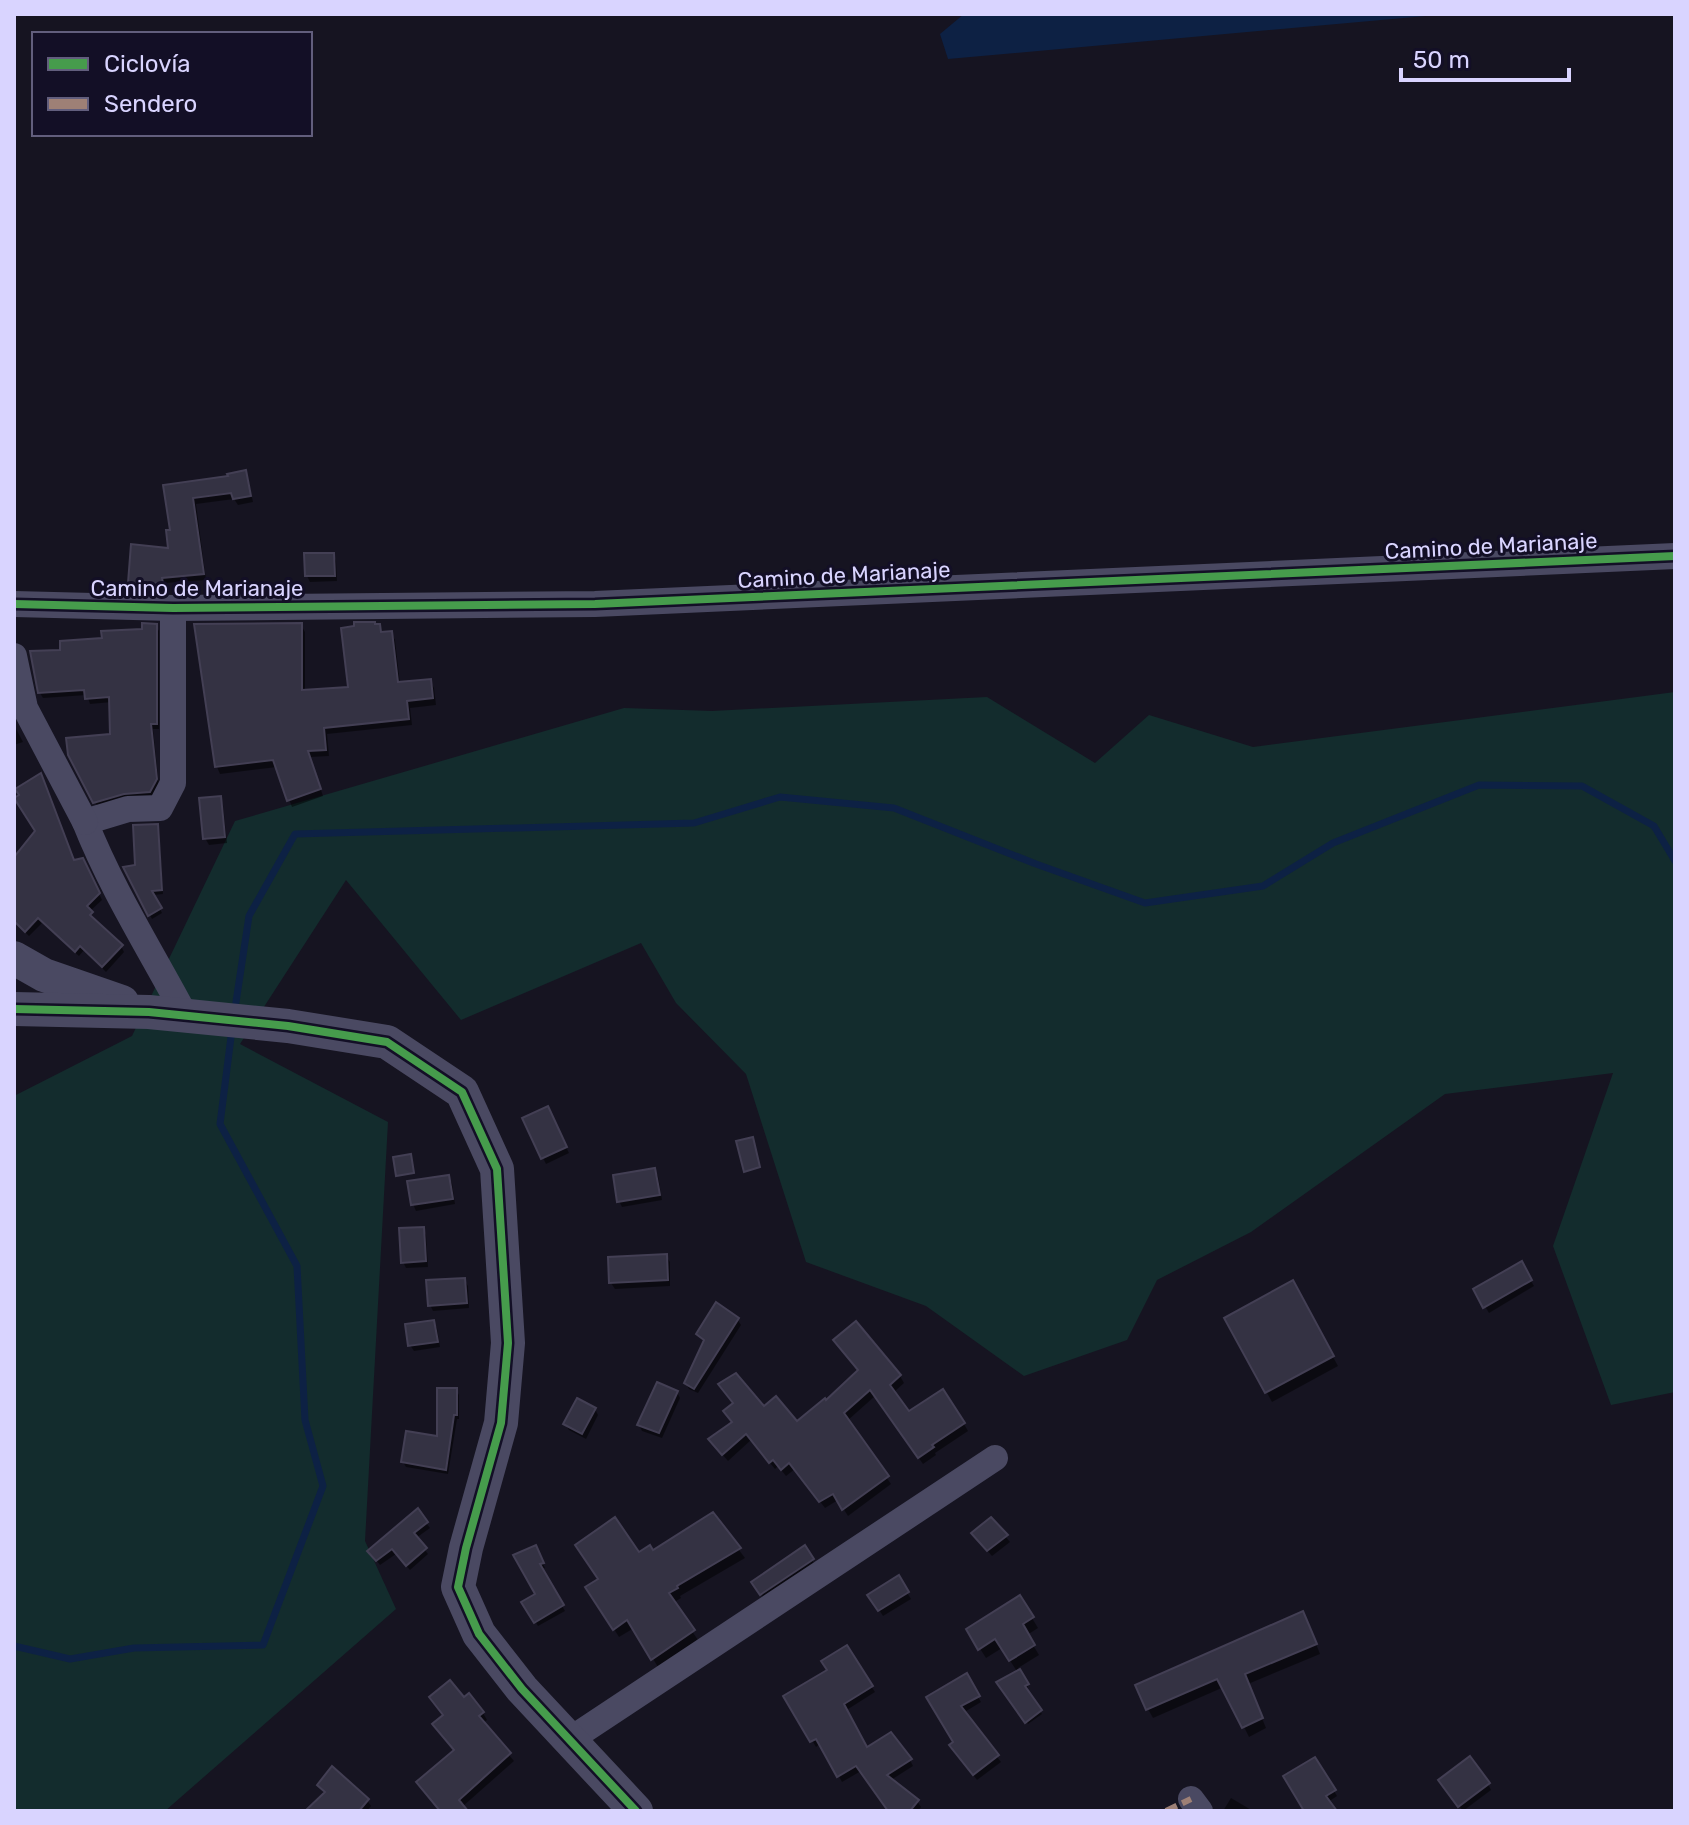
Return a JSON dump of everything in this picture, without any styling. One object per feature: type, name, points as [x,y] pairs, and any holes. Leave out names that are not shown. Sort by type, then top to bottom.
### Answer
[{"type":"street","name":"Camino de Marianaje","points":[[14,604],[173,608],[595,604],[1675,556]]},
{"type":"street","points":[[85,822],[128,809],[160,808],[173,783],[173,608]]},
{"type":"street","points":[[14,656],[25,708],[85,822],[120,900],[185,1015]]},
{"type":"street","points":[[14,958],[44,975],[149,1012]]},
{"type":"street","points":[[14,1009],[185,1015],[288,1026],[387,1042],[462,1092],[497,1169],[508,1343],[501,1423],[458,1587],[479,1634],[522,1689],[636,1811]]},
{"type":"street","points":[[571,1739],[995,1458]]},
{"type":"green space","points":[[1675,692],[1675,1392],[1611,1405],[1553,1246],[1613,1073],[1445,1094],[1251,1232],[1157,1280],[1127,1340],[1024,1376],[926,1306],[806,1262],[746,1074],[676,1003],[641,943],[461,1020],[346,880],[240,1044],[388,1122],[365,1541],[396,1609],[165,1811],[14,1811],[14,1096],[132,1036],[235,821],[624,708],[712,711],[987,697],[1095,763],[1149,715],[1253,747]]},
{"type":"water","points":[[964,14],[1448,14],[948,59],[940,34]]},
{"type":"building","points":[[246,470],[251,496],[233,499],[231,493],[193,498],[204,574],[162,578],[163,583],[128,583],[131,544],[168,548],[166,530],[170,530],[163,485],[228,476]]},
{"type":"building","points":[[304,553],[334,553],[335,576],[305,576]]},
{"type":"building","points":[[354,622],[375,622],[380,624],[381,632],[392,631],[398,682],[431,679],[433,698],[407,701],[409,719],[324,728],[326,750],[308,751],[321,789],[287,801],[273,760],[215,767],[194,624],[302,623],[302,690],[348,687],[341,628],[354,626]]},
{"type":"building","points":[[142,623],[157,624],[157,724],[151,724],[157,779],[150,792],[124,794],[93,803],[68,755],[66,738],[110,734],[109,697],[85,699],[84,690],[38,693],[30,651],[60,650],[60,641],[102,638],[101,631],[142,629]]},
{"type":"building","points":[[41,773],[74,860],[83,858],[100,893],[87,906],[93,912],[90,915],[123,945],[102,967],[80,946],[75,952],[38,918],[25,932],[14,921],[14,857],[35,831],[14,798],[19,795],[15,789]]},
{"type":"building","points":[[221,796],[225,837],[203,839],[199,798]]},
{"type":"building","points":[[158,824],[162,890],[152,891],[162,908],[148,916],[123,867],[135,865],[133,825]]},
{"type":"building","points":[[548,1106],[567,1147],[541,1159],[522,1118]]},
{"type":"building","points":[[753,1137],[760,1167],[744,1172],[736,1141]]},
{"type":"building","points":[[411,1154],[414,1173],[396,1176],[393,1157]]},
{"type":"building","points":[[655,1168],[660,1195],[617,1202],[613,1175]]},
{"type":"building","points":[[449,1175],[453,1199],[411,1205],[407,1181]]},
{"type":"building","points":[[424,1227],[426,1261],[401,1263],[399,1228]]},
{"type":"building","points":[[667,1254],[668,1280],[609,1283],[608,1257]]},
{"type":"building","points":[[1522,1261],[1532,1280],[1483,1308],[1473,1289]]},
{"type":"building","points":[[465,1278],[467,1303],[428,1306],[426,1280]]},
{"type":"building","points":[[1293,1280],[1334,1356],[1265,1393],[1224,1318]]},
{"type":"building","points":[[716,1302],[739,1318],[694,1389],[684,1383],[704,1340],[696,1334]]},
{"type":"building","points":[[434,1320],[438,1342],[408,1346],[405,1324]]},
{"type":"building","points":[[856,1321],[901,1375],[890,1385],[909,1411],[943,1389],[965,1423],[918,1458],[870,1390],[844,1413],[889,1476],[842,1510],[833,1494],[819,1502],[789,1463],[781,1470],[773,1460],[769,1463],[746,1434],[722,1455],[708,1439],[732,1422],[723,1411],[733,1403],[718,1384],[736,1373],[764,1406],[776,1396],[797,1421],[826,1400],[858,1370],[833,1340]]},
{"type":"building","points":[[657,1382],[678,1391],[659,1433],[637,1425]]},
{"type":"building","points":[[437,1388],[457,1388],[457,1415],[454,1415],[446,1470],[401,1462],[406,1431],[437,1436]]},
{"type":"building","points":[[577,1398],[596,1408],[582,1434],[563,1424]]},
{"type":"building","points":[[418,1508],[428,1522],[414,1533],[427,1548],[406,1566],[392,1549],[376,1561],[367,1551]]},
{"type":"building","points":[[713,1512],[741,1548],[669,1593],[695,1630],[651,1660],[627,1620],[613,1630],[585,1587],[598,1579],[575,1545],[615,1517],[639,1552],[650,1545],[653,1550]]},
{"type":"building","points":[[991,1517],[1008,1535],[987,1551],[971,1533]]},
{"type":"building","points":[[536,1545],[544,1563],[540,1564],[564,1605],[534,1623],[521,1602],[535,1594],[513,1555]]},
{"type":"building","points":[[805,1545],[814,1559],[760,1595],[751,1582]]},
{"type":"building","points":[[899,1575],[909,1592],[878,1611],[867,1595]]},
{"type":"building","points":[[1020,1595],[1034,1617],[1023,1624],[1035,1645],[1009,1661],[995,1639],[978,1650],[966,1629]]},
{"type":"building","points":[[1303,1611],[1317,1644],[1245,1674],[1263,1718],[1242,1728],[1217,1679],[1146,1710],[1135,1685]]},
{"type":"building","points":[[847,1645],[873,1686],[844,1704],[867,1747],[891,1732],[912,1759],[887,1775],[919,1800],[910,1811],[888,1811],[856,1766],[837,1777],[816,1739],[810,1742],[783,1696],[827,1670],[821,1661]]},
{"type":"building","points":[[1020,1669],[1029,1684],[1025,1686],[1042,1710],[1025,1723],[996,1682]]},
{"type":"building","points":[[967,1673],[980,1696],[961,1706],[999,1755],[973,1775],[949,1745],[953,1742],[926,1697]]},
{"type":"building","points":[[450,1680],[464,1697],[469,1693],[484,1712],[479,1716],[511,1753],[459,1800],[468,1811],[440,1811],[416,1782],[454,1750],[432,1724],[443,1715],[429,1697]]},
{"type":"building","points":[[1470,1756],[1490,1783],[1458,1807],[1438,1780]]},
{"type":"building","points":[[1315,1757],[1336,1790],[1326,1796],[1337,1811],[1304,1811],[1283,1776]]},
{"type":"building","points":[[332,1766],[369,1799],[359,1811],[305,1811],[325,1792],[317,1785]]},
{"type":"waterway","points":[[236,1002],[249,916],[295,834],[694,823],[780,797],[894,808],[1145,903],[1263,886],[1333,843],[1479,785],[1582,786],[1654,826],[1675,861]]},
{"type":"waterway","points":[[14,1646],[70,1659],[134,1648],[263,1645],[323,1486],[305,1420],[297,1266],[220,1124],[231,1037]]},
{"type":"marked path","points":[[1166,1811],[1191,1799]]},
{"type":"cycle path","points":[[14,604],[173,608],[595,604],[1675,556]]},
{"type":"cycle path","points":[[14,1009],[149,1012],[288,1026],[387,1042],[462,1092],[497,1169],[508,1343],[501,1423],[458,1587],[479,1634],[522,1689],[636,1811]]}]
